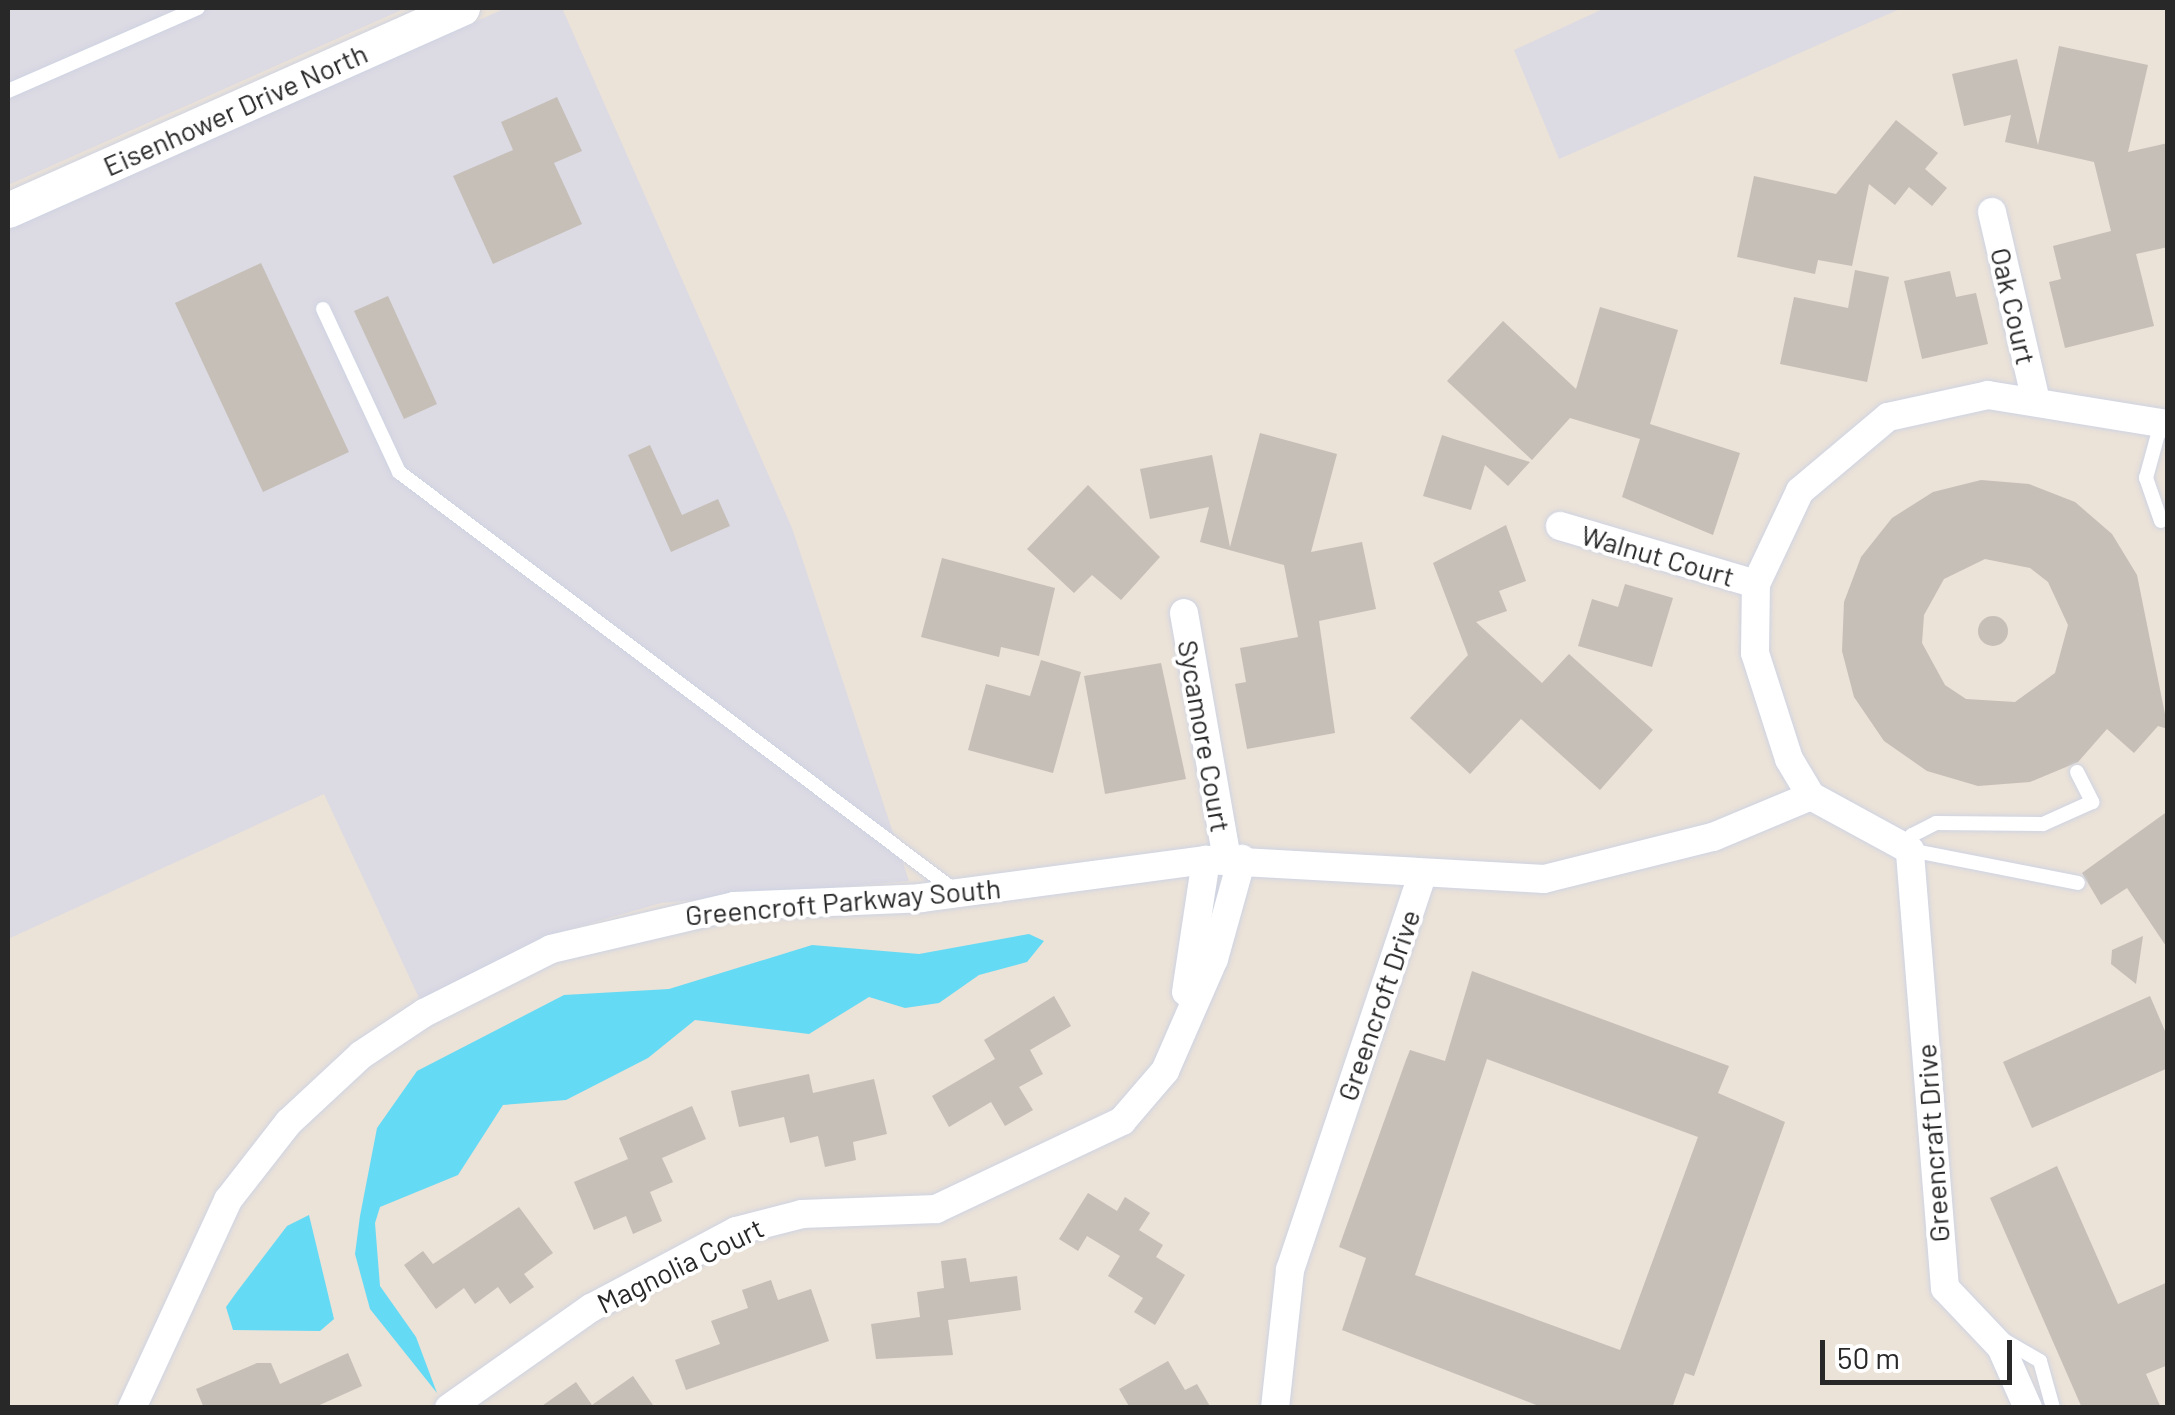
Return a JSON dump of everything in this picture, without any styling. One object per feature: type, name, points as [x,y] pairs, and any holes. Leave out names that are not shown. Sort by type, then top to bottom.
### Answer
[{"type":"street","name":"Eisenhower Drive North","points":[[8,210],[424,15],[462,8]]},
{"type":"street","name":"Oak Court","points":[[1992,212],[2036,400]]},
{"type":"street","points":[[1910,850],[1811,796],[1763,688],[1756,584],[1800,491],[1855,437],[1949,398],[2036,400],[2164,423]]},
{"type":"street","name":"Walnut Court","points":[[1560,526],[1756,584]]},
{"type":"street","name":"Sycamore Court","points":[[1184,613],[1225,859]]},
{"type":"street","name":"Greencroft Drive","points":[[1275,1408],[1290,1270],[1421,878],[1593,870],[1712,837],[1811,796]]},
{"type":"street","name":"Greencraft Drive","points":[[1910,850],[1940,1265],[1955,1306],[1988,1334],[2028,1408]]},
{"type":"street","name":"Greencroft Parkway South","points":[[132,1408],[249,1169],[324,1088],[424,1014],[504,969],[608,930],[734,906],[959,894],[1225,859],[1421,878]]},
{"type":"street","name":"Magnolia Court","points":[[456,1402],[591,1308],[736,1232],[802,1214],[936,1209],[1073,1148],[1141,1104],[1214,958],[1225,859]]},
{"type":"lane","points":[[8,91],[198,8]]},
{"type":"lane","points":[[322,309],[399,472],[959,894]]},
{"type":"lane","points":[[2162,521],[2146,478],[2164,423]]},
{"type":"lane","points":[[2077,772],[2092,802],[2043,824],[1936,822],[1912,835],[1910,850],[2078,882]]},
{"type":"lane","points":[[1988,1334],[2040,1362],[2052,1408]]},
{"type":"shaded area","points":[[8,8],[406,8],[8,185]]},
{"type":"shaded area","points":[[506,8],[562,8],[792,528],[909,881],[661,903],[546,936],[420,1000],[324,794],[8,939],[8,216],[61,206]]},
{"type":"shaded area","points":[[1605,8],[1902,8],[1559,159],[1514,50]]},
{"type":"water","points":[[1029,934],[1044,941],[1027,962],[979,975],[939,1003],[905,1008],[869,997],[809,1034],[695,1020],[648,1058],[566,1100],[503,1105],[458,1175],[380,1207],[375,1223],[380,1286],[416,1337],[437,1393],[370,1309],[355,1254],[377,1128],[417,1071],[564,995],[669,989],[812,945],[919,954]]},
{"type":"water","points":[[309,1215],[334,1319],[320,1331],[233,1330],[226,1307],[287,1226]]},
{"type":"building","points":[[2059,46],[2148,65],[2128,152],[2168,143],[2168,247],[2136,254],[2154,326],[2065,348],[2049,282],[2061,279],[2053,246],[2111,231],[2094,162],[2005,142],[2011,115],[1964,126],[1952,74],[2017,59],[2038,145]]},
{"type":"building","points":[[557,97],[582,151],[554,163],[582,224],[493,264],[453,176],[513,150],[501,122]]},
{"type":"building","points":[[1896,120],[1938,153],[1925,169],[1947,188],[1932,206],[1909,187],[1895,205],[1869,184],[1852,266],[1818,260],[1815,274],[1737,257],[1754,176],[1836,194]]},
{"type":"building","points":[[261,263],[349,452],[263,492],[175,303]]},
{"type":"building","points":[[1855,270],[1889,277],[1867,382],[1780,364],[1794,297],[1848,308]]},
{"type":"building","points":[[1950,271],[1956,297],[1976,293],[1988,344],[1922,359],[1904,281]]},
{"type":"building","points":[[388,296],[437,404],[404,419],[354,311]]},
{"type":"building","points":[[1600,307],[1678,330],[1650,424],[1740,453],[1713,535],[1622,497],[1640,439],[1570,418],[1532,460],[1447,381],[1503,321],[1576,389]]},
{"type":"building","points":[[1260,433],[1337,454],[1311,552],[1362,542],[1376,609],[1319,621],[1335,733],[1247,749],[1235,684],[1246,682],[1240,648],[1298,637],[1284,565],[1200,542],[1209,507],[1150,519],[1140,469],[1212,455],[1230,547]]},
{"type":"building","points":[[1442,435],[1530,462],[1508,486],[1485,465],[1471,510],[1423,496]]},
{"type":"building","points":[[650,445],[682,515],[718,499],[730,526],[671,552],[628,455]]},
{"type":"building","points":[[1981,480],[2029,484],[2075,502],[2112,534],[2137,575],[2168,729],[2158,726],[2134,753],[2107,729],[2078,762],[2030,782],[1978,786],[1927,771],[1884,741],[1854,697],[1842,651],[1844,602],[1861,557],[1892,518],[1933,492]],"holes":[[[1985,559],[2030,568],[2048,582],[2068,625],[2055,673],[2015,702],[1966,699],[1945,685],[1922,643],[1924,615],[1944,579]]]},
{"type":"building","points":[[1088,485],[1160,557],[1121,600],[1092,575],[1074,593],[1027,549]]},
{"type":"building","points":[[1506,525],[1526,581],[1499,591],[1507,611],[1476,622],[1542,683],[1569,654],[1653,730],[1600,790],[1521,719],[1470,774],[1410,718],[1468,655],[1433,563]]},
{"type":"building","points":[[942,558],[1055,588],[1039,656],[1001,647],[999,657],[921,637]]},
{"type":"building","points":[[1625,584],[1673,598],[1652,667],[1578,646],[1592,599],[1618,607]]},
{"type":"building","points":[[1993,616],[2007,625],[2008,631],[1999,645],[1993,646],[1979,637],[1978,631],[1987,617]]},
{"type":"building","points":[[1041,660],[1081,672],[1053,773],[968,750],[986,684],[1030,696]]},
{"type":"building","points":[[1161,663],[1186,779],[1105,794],[1084,676]]},
{"type":"building","points":[[2168,811],[2168,949],[2127,888],[2101,905],[2082,873]]},
{"type":"building","points":[[2143,936],[2136,984],[2111,964],[2112,950]]},
{"type":"building","points":[[1472,971],[1729,1066],[1718,1093],[1785,1122],[1694,1376],[1685,1373],[1672,1408],[1544,1408],[1342,1330],[1366,1258],[1339,1247],[1406,1060],[1410,1050],[1445,1061]],"holes":[[[1487,1059],[1698,1137],[1620,1350],[1415,1275]]]},
{"type":"building","points":[[1054,996],[1071,1026],[1030,1050],[1043,1074],[1019,1087],[1033,1110],[1005,1126],[991,1102],[949,1127],[932,1096],[995,1059],[984,1040]]},
{"type":"building","points":[[2150,996],[2168,1038],[2168,1068],[2032,1128],[2003,1062]]},
{"type":"building","points":[[809,1074],[813,1093],[874,1079],[887,1134],[853,1142],[856,1160],[825,1167],[818,1136],[790,1143],[784,1117],[739,1127],[731,1091]]},
{"type":"building","points":[[692,1106],[706,1139],[662,1158],[673,1182],[650,1192],[662,1221],[633,1234],[626,1216],[594,1230],[574,1182],[628,1159],[619,1138]]},
{"type":"building","points":[[2057,1166],[2118,1304],[2168,1282],[2168,1365],[2146,1374],[2161,1408],[2082,1408],[1990,1198]]},
{"type":"building","points":[[1088,1193],[1117,1211],[1125,1197],[1150,1213],[1139,1230],[1163,1245],[1156,1257],[1185,1275],[1155,1325],[1134,1312],[1143,1298],[1108,1276],[1120,1256],[1087,1236],[1078,1251],[1059,1239]]},
{"type":"building","points":[[519,1207],[553,1253],[524,1274],[534,1287],[510,1304],[498,1287],[475,1304],[464,1288],[436,1309],[404,1265],[423,1251],[433,1264]]},
{"type":"building","points":[[966,1258],[970,1282],[1017,1276],[1021,1310],[948,1320],[953,1355],[876,1359],[871,1324],[920,1317],[917,1292],[944,1288],[941,1261]]},
{"type":"building","points":[[771,1280],[778,1300],[811,1289],[829,1341],[686,1390],[675,1360],[720,1344],[711,1321],[748,1308],[742,1290]]},
{"type":"building","points":[[348,1353],[362,1386],[313,1408],[204,1408],[196,1389],[257,1363],[271,1363],[280,1384]]},
{"type":"building","points":[[1168,1361],[1185,1390],[1197,1384],[1211,1408],[1130,1408],[1119,1389]]},
{"type":"building","points":[[633,1376],[655,1408],[539,1408],[576,1382],[592,1405]]}]
